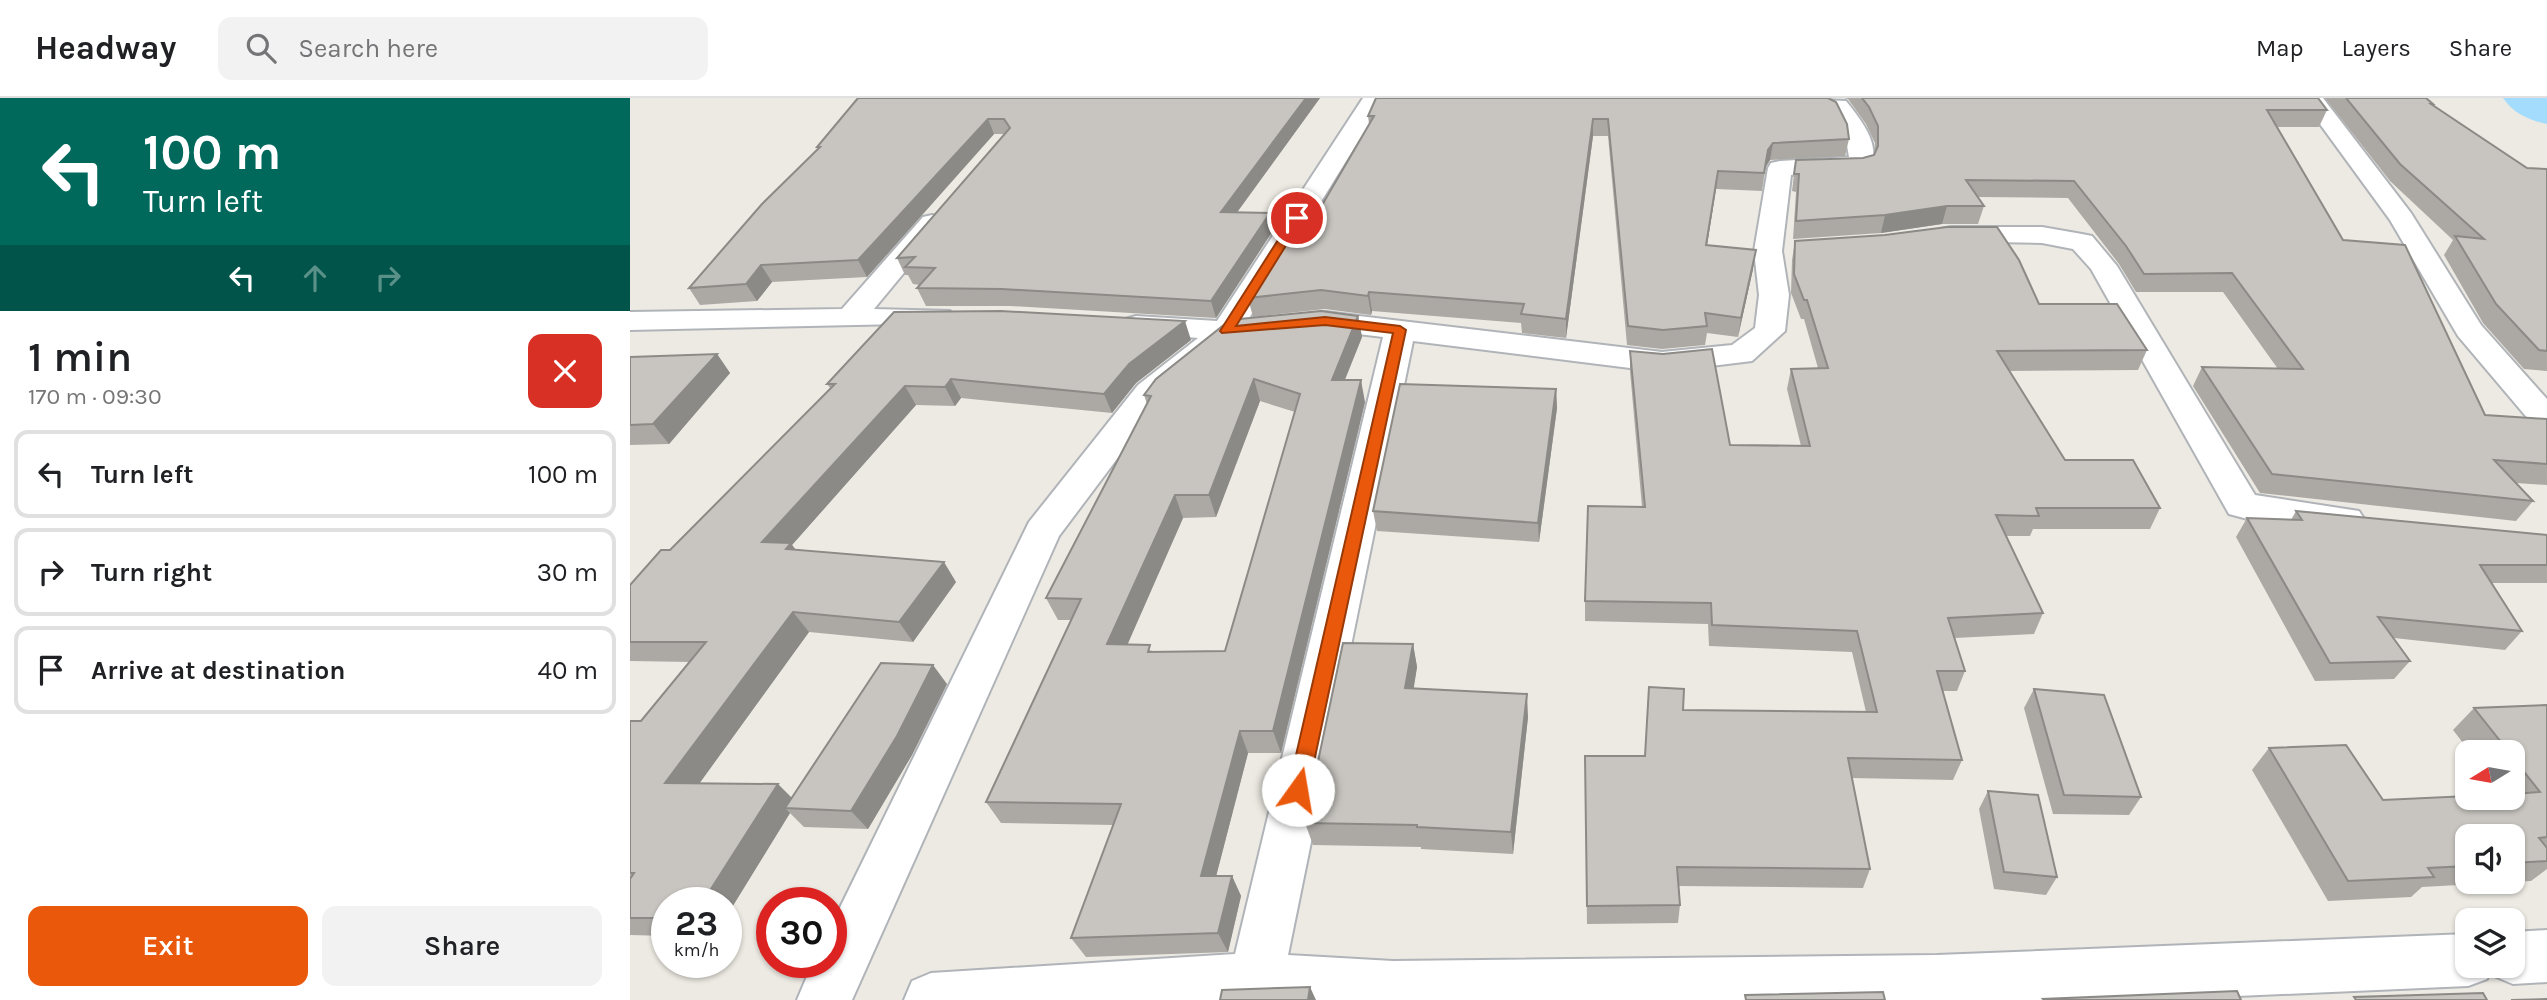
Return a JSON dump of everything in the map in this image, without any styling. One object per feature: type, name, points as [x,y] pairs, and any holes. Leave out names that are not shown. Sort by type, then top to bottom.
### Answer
[{"type":"street","points":[[824,1000],[1042,531],[1150,392],[1226,331],[1374,98]]},
{"type":"street","points":[[2312,98],[2402,219],[2469,330],[2547,420]]},
{"type":"street","points":[[1105,323],[1226,331],[1325,321],[1662,362],[1741,354],[1770,331],[1781,250],[1780,168],[1859,166],[1863,155],[1859,133],[1838,106],[1765,103]]},
{"type":"street","points":[[851,317],[949,204]]},
{"type":"street","points":[[1918,239],[1942,235],[2042,235],[2082,242],[2103,266],[2242,505],[2283,514],[2380,523]]},
{"type":"street","points":[[630,321],[970,317]]},
{"type":"street","points":[[1256,980],[1400,330]]},
{"type":"street","points":[[2525,957],[2547,956]]},
{"type":"street","points":[[931,1000],[1256,980],[1391,994],[1939,991],[2455,961]]},
{"type":"building","points":[[858,98],[1306,98],[1221,212],[1270,213],[1211,301],[1002,289],[917,288],[935,268],[905,267],[915,257],[897,258],[1010,128],[1004,119],[988,119],[858,260],[761,265],[746,284],[689,288],[762,204],[820,147],[817,147]]},
{"type":"building","points":[[1376,98],[1828,98],[1836,102],[1847,124],[1849,139],[1773,143],[1768,150],[1764,173],[1718,171],[1706,245],[1756,250],[1741,318],[1705,313],[1707,326],[1663,330],[1628,326],[1608,119],[1593,119],[1566,319],[1521,314],[1524,304],[1369,292],[1368,296],[1321,290],[1248,298],[1303,212],[1318,212],[1374,116],[1368,116]]},
{"type":"building","points":[[1862,98],[2318,98],[2327,110],[2267,110],[2343,240],[2405,245],[2485,415],[2547,419],[2547,464],[2494,460],[2533,501],[2272,474],[2202,367],[2303,369],[2232,273],[2144,274],[2126,246],[2074,181],[1966,180],[1984,206],[1947,206],[1885,215],[1796,221],[1799,174],[1794,174],[1796,160],[1863,158],[1874,155],[1878,146],[1878,126]]},
{"type":"building","points":[[2346,98],[2426,98],[2527,168],[2547,169],[2547,351],[2539,350],[2496,304],[2455,236],[2484,239],[2400,164]]},
{"type":"building","points":[[1947,227],[1997,227],[2019,260],[2039,304],[2117,304],[2147,350],[1997,351],[2065,460],[2133,460],[2160,508],[2036,508],[2039,516],[1996,515],[2043,613],[1948,618],[1965,671],[1937,671],[1962,760],[1848,758],[1870,869],[1677,867],[1680,905],[1587,906],[1585,756],[1645,756],[1649,687],[1684,689],[1683,710],[1877,712],[1857,631],[1712,625],[1711,603],[1585,601],[1588,506],[1645,507],[1630,351],[1663,354],[1712,349],[1730,445],[1810,446],[1791,369],[1828,368],[1807,300],[1804,300],[1794,274],[1795,241],[1885,235]]},
{"type":"building","points":[[1001,311],[1185,321],[1129,364],[1104,394],[951,379],[945,387],[905,386],[762,542],[791,543],[786,549],[944,562],[899,622],[793,612],[665,783],[778,784],[712,887],[651,887],[651,918],[630,918],[630,879],[634,873],[630,873],[630,721],[641,721],[706,642],[630,642],[630,585],[661,550],[670,550],[835,384],[827,384],[894,312]]},
{"type":"building","points":[[1321,311],[1358,316],[1332,380],[1361,380],[1273,731],[1240,731],[1201,876],[1232,876],[1218,933],[1071,938],[1121,804],[986,802],[1081,599],[1046,598],[1151,396],[1144,395],[1156,379],[1230,320]],"holes":[[[1254,379],[1300,394],[1225,651],[1148,652],[1150,645],[1107,644],[1175,495],[1209,495]]]},
{"type":"building","points":[[717,354],[653,424],[630,425],[630,357]]},
{"type":"building","points":[[1400,384],[1556,389],[1538,523],[1373,511]]},
{"type":"building","points":[[2296,511],[2547,535],[2547,565],[2480,565],[2522,631],[2378,617],[2410,661],[2330,663],[2247,518],[2302,520]]},
{"type":"building","points":[[1343,643],[1413,644],[1405,688],[1527,694],[1511,832],[1417,825],[1305,823]]},
{"type":"building","points":[[881,663],[933,665],[897,736],[851,811],[785,808]]},
{"type":"building","points":[[2034,689],[2104,695],[2141,797],[2064,795]]},
{"type":"building","points":[[2547,705],[2547,837],[2539,838],[2547,848],[2547,861],[2525,862],[2525,824],[2455,824],[2455,867],[2428,868],[2434,877],[2348,881],[2269,748],[2346,745],[2383,800],[2455,797],[2455,810],[2525,810],[2525,793],[2540,792],[2525,773],[2525,740],[2499,740],[2474,708]]},
{"type":"building","points":[[1988,791],[2038,795],[2057,877],[2004,872]]},
{"type":"building","points":[[1310,987],[1308,1000],[1220,1000],[1222,990]]},
{"type":"building","points":[[2237,991],[2241,1000],[2043,999]]},
{"type":"building","points":[[1883,992],[1885,1000],[1746,1000],[1745,995]]},
{"type":"building","points":[[2483,993],[2487,1000],[2356,1000],[2354,997]]},
{"type":"waterway","points":[[2527,98],[2547,110]]},
{"type":"route","points":[[1297,218],[1226,331],[1325,321],[1400,330],[1298,790]]}]
